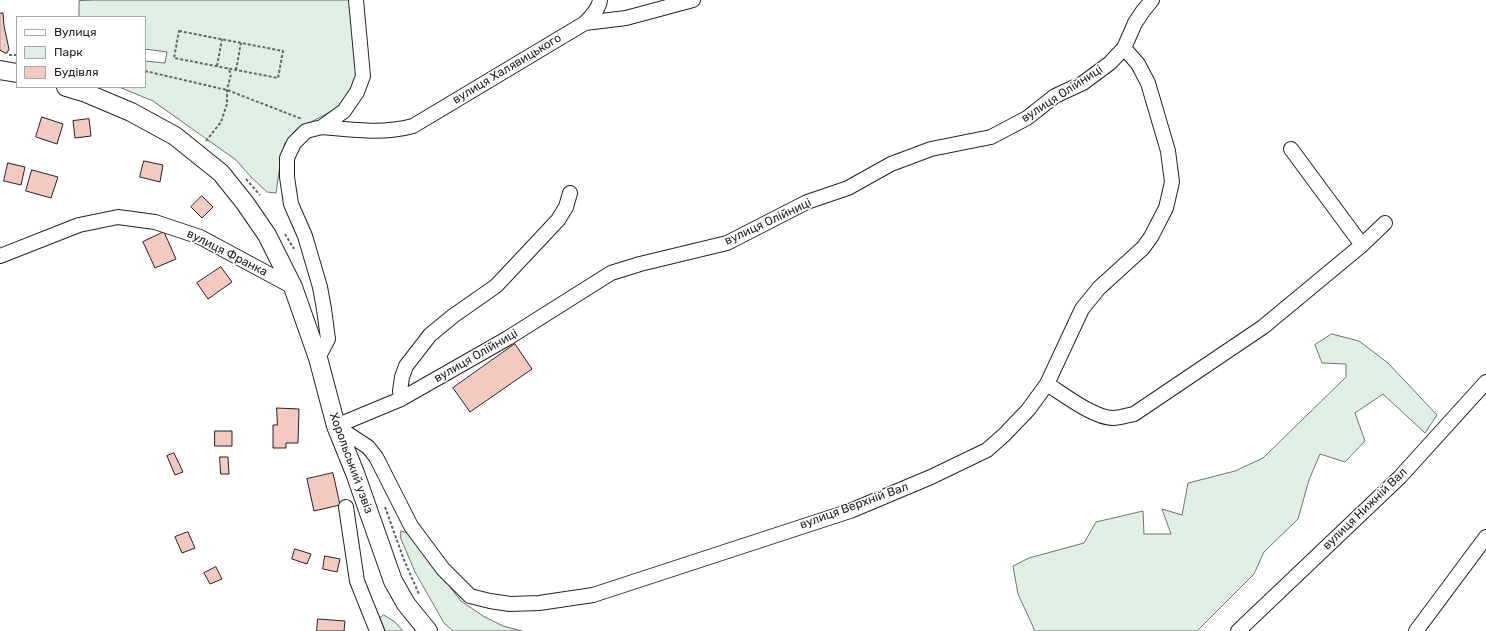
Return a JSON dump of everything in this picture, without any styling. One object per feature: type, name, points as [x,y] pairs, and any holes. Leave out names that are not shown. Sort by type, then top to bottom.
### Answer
[{"type":"main road","points":[[0,70],[16,73]]},
{"type":"main road","name":"Хорольський узвіз","points":[[69,88],[86,93],[131,112],[175,136],[221,173],[245,203],[267,235],[293,286],[318,358],[336,426],[355,473],[393,582],[406,604],[428,631]]},
{"type":"street","points":[[318,358],[328,339],[324,309],[320,287],[305,236],[291,204],[286,177],[288,158],[294,143],[306,131],[322,127],[344,111],[357,92],[362,76],[356,0]]},
{"type":"street","name":"вулиця Халявицького","points":[[322,127],[399,130],[413,126],[585,23],[626,18],[693,0]]},
{"type":"street","name":"вулиця Олійниці","points":[[336,426],[402,399],[508,338],[611,273],[640,264],[727,243],[807,202],[848,188],[891,164],[931,149],[991,138],[1028,118],[1055,96],[1083,83],[1110,63],[1124,48],[1143,11],[1152,0]]},
{"type":"street","points":[[585,23],[604,1]]},
{"type":"street","name":"вулиця Верхній Вал","points":[[336,426],[368,447],[376,457],[411,526],[443,569],[470,596],[510,604],[539,603],[593,594],[850,511],[931,477],[987,450],[1028,410],[1047,384],[1082,309],[1099,288],[1143,248],[1151,237],[1166,208],[1172,182],[1168,151],[1148,83],[1138,64],[1124,48]]},
{"type":"street","points":[[1291,149],[1362,245]]},
{"type":"street","points":[[402,399],[400,391],[402,377],[406,366],[430,335],[453,316],[496,286],[558,220],[566,207],[570,192]]},
{"type":"street","name":"вулиця Франка","points":[[0,256],[79,225],[118,217],[155,222],[200,236],[293,286]]},
{"type":"street","points":[[1047,384],[1085,408],[1102,416],[1113,418],[1134,414],[1263,327],[1362,245],[1385,223]]},
{"type":"street","name":"вулиця Нижній Вал","points":[[1238,631],[1400,477],[1486,382]]},
{"type":"street","points":[[346,507],[357,581],[377,631]]},
{"type":"street","points":[[1416,631],[1486,538]]},
{"type":"path","points":[[179,31],[222,39],[283,51],[278,78],[174,58],[179,31]]},
{"type":"path","points":[[217,66],[222,39]]},
{"type":"path","points":[[236,70],[241,43]]},
{"type":"path","points":[[204,143],[221,122],[227,104],[227,90],[231,74],[228,68]]},
{"type":"path","points":[[146,71],[227,90],[322,127]]},
{"type":"green space","points":[[351,0],[358,72],[353,87],[344,102],[328,113],[296,130],[285,143],[281,158],[276,193],[267,192],[236,160],[153,101],[121,88],[146,88],[146,61],[165,63],[167,52],[146,49],[146,16],[79,16],[79,1]]},
{"type":"green space","points":[[1332,334],[1359,341],[1388,363],[1437,415],[1425,433],[1383,394],[1355,413],[1365,441],[1345,462],[1320,454],[1309,480],[1298,519],[1264,552],[1254,574],[1197,631],[1035,631],[1018,594],[1013,566],[1029,558],[1084,543],[1096,522],[1143,511],[1144,534],[1171,534],[1162,509],[1182,515],[1188,483],[1235,471],[1263,458],[1346,377],[1346,364],[1322,363],[1315,345]]},
{"type":"green space","points":[[401,531],[408,533],[461,601],[483,616],[503,626],[522,631],[453,631],[444,623],[415,572],[401,539]]},
{"type":"green space","points":[[384,615],[395,622],[403,631],[385,631],[380,618]]},
{"type":"building","points":[[0,13],[3,13],[9,49],[7,53],[0,50]]},
{"type":"building","points":[[42,117],[63,124],[57,144],[36,137]]},
{"type":"building","points":[[89,119],[91,136],[75,138],[73,121]]},
{"type":"building","points":[[144,161],[163,165],[160,182],[140,177]]},
{"type":"building","points":[[8,163],[25,167],[21,185],[4,181]]},
{"type":"building","points":[[32,170],[58,177],[51,198],[26,191]]},
{"type":"building","points":[[202,196],[213,207],[202,218],[191,207]]},
{"type":"building","points":[[164,232],[176,259],[155,268],[143,242]]},
{"type":"building","points":[[221,267],[232,282],[208,299],[197,283]]},
{"type":"building","points":[[515,344],[532,369],[470,412],[453,388]]},
{"type":"building","points":[[277,408],[299,409],[298,443],[286,443],[286,448],[273,448],[273,425],[277,425]]},
{"type":"building","points":[[215,431],[232,431],[232,446],[215,446]]},
{"type":"building","points":[[174,453],[183,472],[175,475],[167,456]]},
{"type":"building","points":[[220,457],[228,457],[229,474],[221,474]]},
{"type":"building","points":[[333,473],[340,505],[314,511],[307,479]]},
{"type":"building","points":[[188,532],[195,548],[182,553],[175,537]]},
{"type":"building","points":[[295,549],[311,554],[307,564],[292,559]]},
{"type":"building","points":[[325,556],[340,559],[337,572],[323,569]]},
{"type":"building","points":[[216,567],[222,579],[210,584],[204,573]]},
{"type":"building","points":[[318,619],[345,621],[344,631],[317,631]]}]
